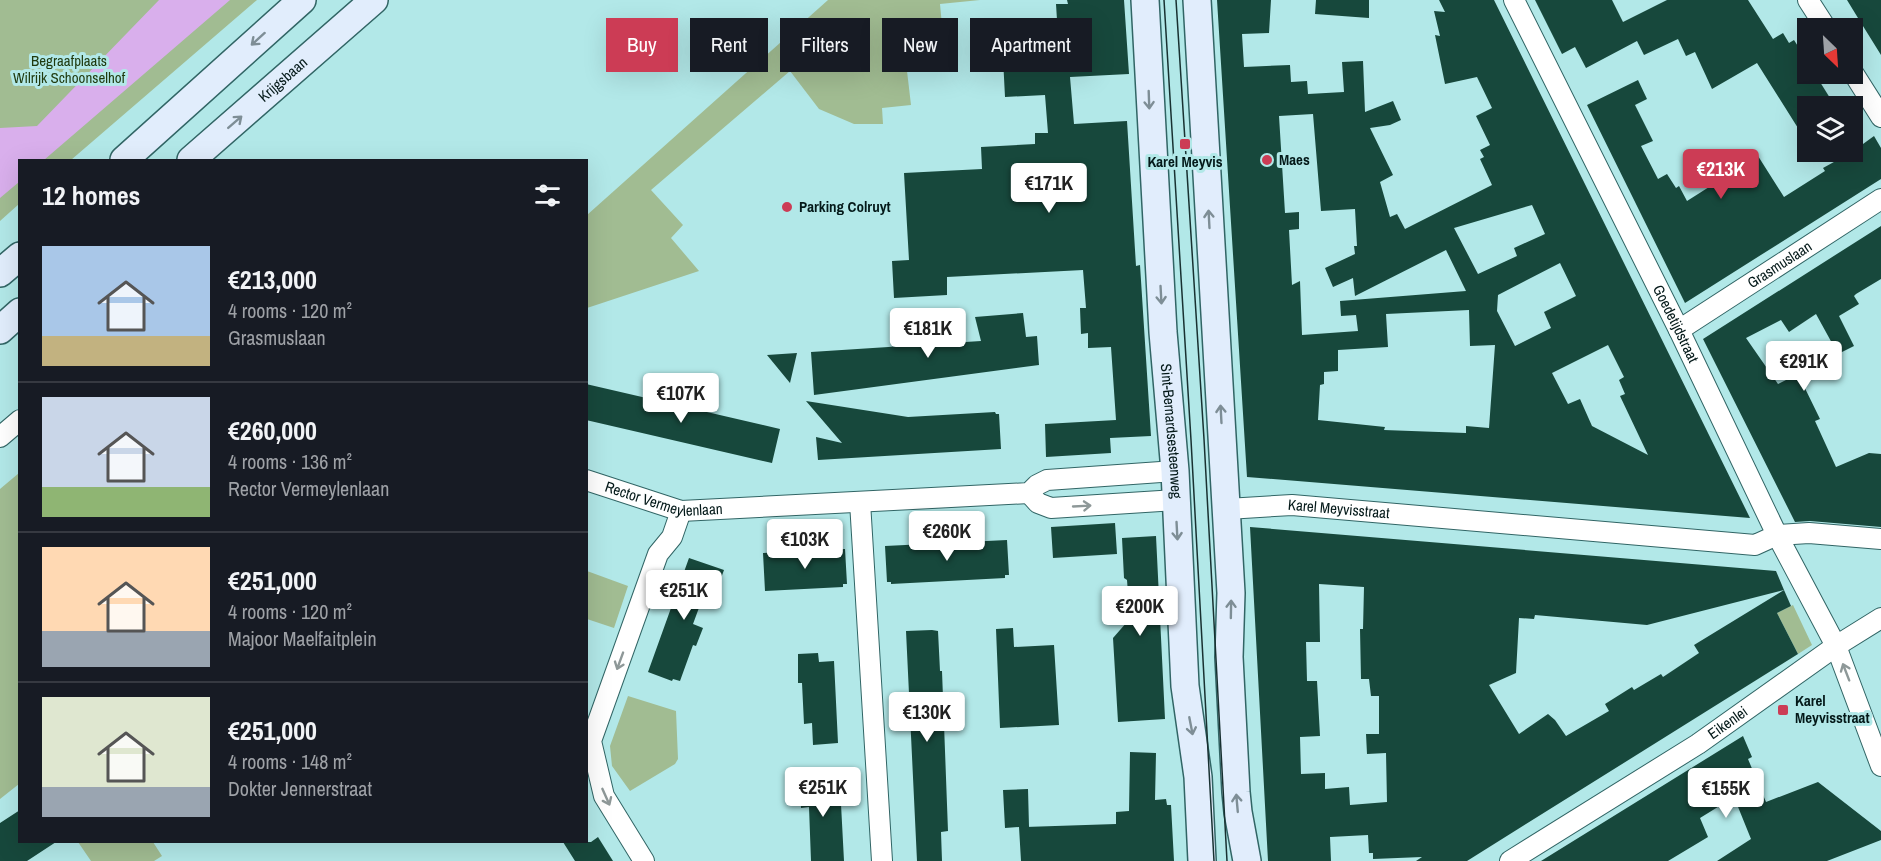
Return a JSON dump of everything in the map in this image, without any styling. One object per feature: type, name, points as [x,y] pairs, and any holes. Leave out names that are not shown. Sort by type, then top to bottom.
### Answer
[{"type":"main road","points":[[125,159],[302,0]]},
{"type":"main road","name":"Krijgsbaan","points":[[192,159],[374,0]]},
{"type":"main road","name":"Sint-Bernardsesteenweg","points":[[1145,0],[1185,686],[1198,777],[1202,861]]},
{"type":"main road","points":[[1197,0],[1232,593],[1229,657],[1236,792],[1247,861]]},
{"type":"main road","points":[[0,273],[18,258]]},
{"type":"main road","points":[[0,330],[18,314]]},
{"type":"street","name":"Goedetijdstraat","points":[[1514,0],[1679,330],[1778,536],[1836,646],[1881,766]]},
{"type":"street","points":[[1808,0],[1820,18]]},
{"type":"street","points":[[1860,84],[1881,117]]},
{"type":"street","name":"Grasmuslaan","points":[[1679,330],[1881,199]]},
{"type":"street","points":[[0,437],[18,422]]},
{"type":"street","name":"Rector Vermeylenlaan","points":[[588,481],[681,511],[1029,493],[1037,485],[1047,480],[1174,471]]},
{"type":"street","points":[[1114,475],[1117,504]]},
{"type":"street","points":[[1029,493],[1038,503],[1051,508],[1176,501]]},
{"type":"street","points":[[860,502],[882,861]]},
{"type":"street","name":"Karel Meyvisstraat","points":[[1227,509],[1292,505],[1755,545],[1778,536],[1809,532],[1881,539]]},
{"type":"street","points":[[644,861],[604,796],[591,741],[658,554],[672,537],[681,511]]},
{"type":"street","name":"Eikenlei","points":[[1510,861],[1698,744],[1836,646],[1881,618]]},
{"type":"green space","name":"Begraafplaats Wilrijk Schoonselhof","points":[[0,0],[257,0],[72,159],[18,159],[18,205],[0,221]]},
{"type":"green space","points":[[828,0],[980,0],[940,4],[941,18],[882,18],[882,72],[907,72],[911,105],[882,108],[883,124],[854,124],[819,109],[791,72],[870,72],[870,18],[808,18]]},
{"type":"green space","points":[[780,43],[780,72],[789,72],[651,190],[683,225],[671,238],[699,271],[588,308],[588,214],[747,72],[768,72],[768,54]]},
{"type":"green space","points":[[18,474],[18,785],[0,799],[0,489]]},
{"type":"green space","points":[[588,571],[628,586],[614,628],[588,619]]},
{"type":"green space","points":[[1793,605],[1812,645],[1798,654],[1777,613]]},
{"type":"green space","points":[[628,696],[676,711],[678,759],[675,764],[630,791],[612,766],[610,746]]},
{"type":"green space","points":[[79,843],[154,843],[162,856],[154,861],[91,861]]},
{"type":"shaded area","points":[[159,0],[230,0],[45,159],[18,159],[18,183],[0,198],[0,128],[37,126]]},
{"type":"building","points":[[1067,0],[1124,0],[1129,74],[1070,77],[1074,124],[1127,121],[1136,266],[1140,265],[1151,436],[1110,438],[1111,453],[1046,457],[1045,424],[1116,420],[1111,347],[1088,348],[1088,333],[1081,334],[1080,308],[1086,308],[1083,270],[947,277],[947,295],[894,298],[892,261],[909,260],[904,173],[982,169],[981,147],[1035,144],[1035,133],[1048,133],[1045,95],[1005,97],[1004,72],[1092,72],[1092,18],[1057,18],[1056,4],[1068,4]]},
{"type":"building","points":[[1217,0],[1271,0],[1269,33],[1242,34],[1244,67],[1290,65],[1291,82],[1307,81],[1308,94],[1344,92],[1342,62],[1363,61],[1365,112],[1393,101],[1401,120],[1390,125],[1370,128],[1393,175],[1380,182],[1390,217],[1397,214],[1405,229],[1492,185],[1480,159],[1484,157],[1480,150],[1490,145],[1476,116],[1492,108],[1477,77],[1445,84],[1435,35],[1440,36],[1434,11],[1445,12],[1439,0],[1494,0],[1750,518],[1247,477]],"holes":[[[1313,114],[1321,211],[1355,209],[1357,246],[1354,246],[1355,254],[1325,268],[1333,287],[1353,278],[1355,296],[1446,250],[1466,291],[1340,301],[1341,316],[1356,315],[1358,331],[1302,335],[1300,281],[1292,285],[1289,230],[1299,229],[1299,212],[1285,213],[1279,116]],[[1532,205],[1545,234],[1514,248],[1517,256],[1478,274],[1454,228]],[[1560,263],[1576,296],[1544,312],[1551,328],[1515,346],[1497,311],[1498,295]],[[1469,310],[1470,346],[1495,345],[1489,428],[1466,426],[1466,433],[1384,430],[1385,427],[1318,420],[1320,385],[1324,384],[1324,372],[1338,371],[1338,350],[1388,347],[1386,314]],[[1608,345],[1624,377],[1619,380],[1625,394],[1620,396],[1648,455],[1592,426],[1580,399],[1568,404],[1552,373]]]},
{"type":"building","points":[[1316,0],[1369,0],[1369,18],[1315,14]]},
{"type":"building","points":[[1535,0],[1612,0],[1623,22],[1667,0],[1748,0],[1773,39],[1783,33],[1789,43],[1794,40],[1797,45],[1797,84],[1821,84],[1829,96],[1797,96],[1797,127],[1757,63],[1712,89],[1695,52],[1686,56],[1678,39],[1644,55],[1637,41],[1586,68],[1575,47],[1562,54]]},
{"type":"building","points":[[1847,0],[1881,0],[1881,55],[1863,26],[1863,18],[1858,18]]},
{"type":"building","points":[[1638,80],[1647,99],[1635,105],[1653,141],[1641,146],[1658,179],[1667,174],[1676,188],[1679,186],[1687,201],[1758,156],[1784,197],[1825,171],[1823,168],[1834,162],[1863,162],[1863,144],[1874,136],[1881,148],[1881,179],[1685,303],[1587,105]]},
{"type":"building","points":[[1881,226],[1881,279],[1856,294],[1854,296],[1859,304],[1839,316],[1854,346],[1838,354],[1816,314],[1789,332],[1781,320],[1746,338],[1778,384],[1798,374],[1820,419],[1815,421],[1836,467],[1869,453],[1881,454],[1881,527],[1810,521],[1795,522],[1703,339]]},
{"type":"building","points":[[1023,313],[1026,337],[1037,336],[1039,365],[814,395],[811,352],[981,341],[975,317]]},
{"type":"building","points":[[797,353],[790,383],[767,355]]},
{"type":"building","points":[[588,384],[780,429],[772,463],[588,420]]},
{"type":"building","points":[[806,401],[908,417],[995,412],[999,414],[1001,449],[818,460],[816,437],[842,443]]},
{"type":"building","points":[[1115,523],[1117,554],[1053,558],[1051,527]]},
{"type":"building","points":[[1250,527],[1776,571],[1791,606],[1777,613],[1798,654],[1467,861],[1416,861],[1422,857],[1373,859],[1373,853],[1369,853],[1368,835],[1330,837],[1331,861],[1268,861]],"holes":[[[1319,584],[1364,587],[1363,629],[1360,629],[1361,679],[1369,679],[1371,696],[1379,696],[1379,734],[1366,734],[1367,754],[1386,753],[1387,802],[1350,805],[1349,787],[1325,789],[1325,773],[1301,774],[1300,737],[1320,736],[1317,681],[1307,681],[1306,642],[1320,642]],[[1784,590],[1694,645],[1699,653],[1663,677],[1661,674],[1634,690],[1632,687],[1605,704],[1609,711],[1566,736],[1548,714],[1519,734],[1489,685],[1516,673],[1519,618],[1534,619],[1535,615],[1647,625]]]},
{"type":"building","points":[[1156,536],[1165,719],[1118,722],[1113,638],[1127,622],[1126,608],[1129,606],[1127,580],[1124,578],[1122,538]]},
{"type":"building","points":[[1007,540],[1009,575],[1005,575],[1005,578],[891,584],[887,582],[885,546]]},
{"type":"building","points":[[845,549],[847,584],[843,584],[843,587],[765,591],[763,553]]},
{"type":"building","points":[[689,558],[724,570],[717,589],[707,586],[693,624],[703,628],[696,646],[693,645],[680,681],[673,679],[672,681],[648,672]]},
{"type":"building","points":[[1013,628],[1014,647],[1054,645],[1059,725],[1000,728],[996,629]]},
{"type":"building","points":[[906,631],[938,631],[940,671],[942,671],[948,831],[941,832],[942,861],[917,861]]},
{"type":"building","points":[[818,653],[819,662],[834,661],[838,743],[813,745],[812,723],[804,724],[802,683],[798,683],[798,654]]},
{"type":"building","points":[[1743,736],[1752,757],[1748,759],[1766,802],[1818,782],[1881,831],[1881,840],[1827,861],[1717,861],[1751,839],[1734,797],[1700,818],[1708,837],[1668,861],[1541,861]]},
{"type":"building","points":[[1130,752],[1156,753],[1155,800],[1166,799],[1167,805],[1171,805],[1174,861],[1021,861],[1019,827],[1005,828],[1003,790],[1028,789],[1029,827],[1116,824],[1116,812],[1129,811]]},
{"type":"building","points":[[824,775],[825,786],[840,785],[844,861],[811,861],[809,807],[801,808],[800,777]]},
{"type":"building","points":[[18,811],[18,843],[54,843],[27,861],[0,861],[0,823]]},
{"type":"building","points":[[598,837],[613,861],[575,861],[564,843],[591,842]]},
{"type":"tram line","points":[[1164,0],[1214,861]]},
{"type":"tram line","points":[[1176,0],[1204,439],[1227,861]]},
{"type":"place","name":"Karel Meyvis","points":[[1185,144]]},
{"type":"place","name":"Maes","points":[[1267,160]]},
{"type":"place","name":"Parking Colruyt","points":[[787,207]]},
{"type":"place","name":"Karel Meyvisstraat","points":[[1783,710]]}]
